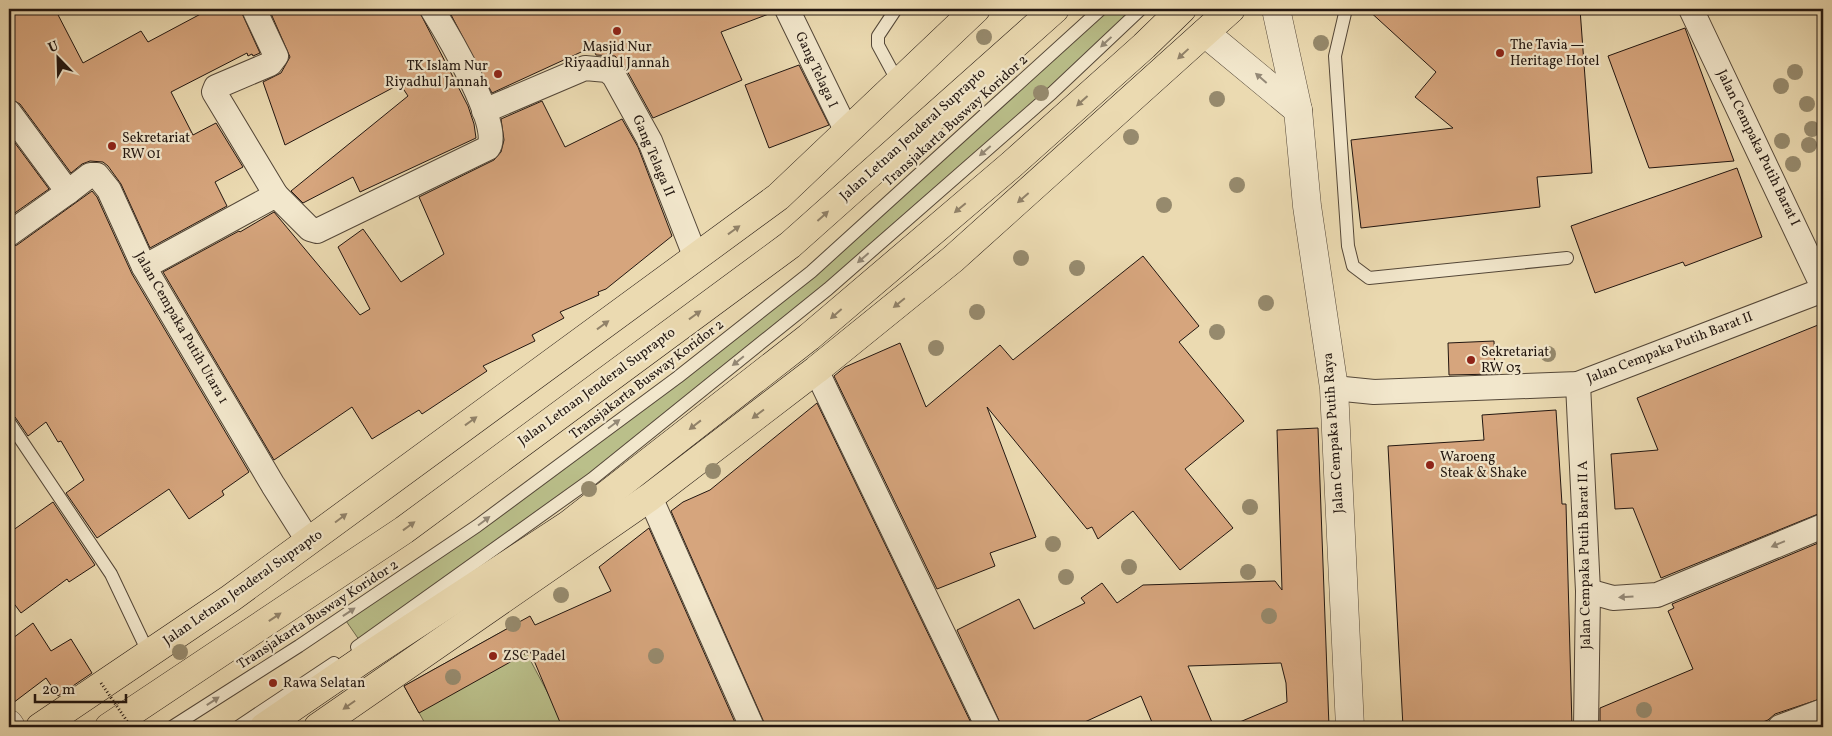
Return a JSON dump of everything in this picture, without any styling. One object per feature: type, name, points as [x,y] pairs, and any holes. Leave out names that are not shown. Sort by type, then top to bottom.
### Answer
[{"type":"main road","name":"Jalan Letnan Jenderal Suprapto","points":[[40,727],[231,598],[309,542],[778,197],[975,9]]},
{"type":"main road","name":"Jalan Letnan Jenderal Suprapto","points":[[109,727],[235,645],[404,530],[790,245],[1055,9]]},
{"type":"main road","points":[[264,727],[362,660],[568,525],[809,337],[1011,165],[1144,46],[1182,9]]},
{"type":"main road","points":[[318,727],[650,496],[816,370],[952,259],[1055,170],[1231,9]]},
{"type":"main road","points":[[1011,165],[1055,170]]},
{"type":"main road","points":[[231,598],[235,645]]},
{"type":"main road","points":[[362,660],[380,683]]},
{"type":"street","points":[[254,9],[276,56],[270,64],[216,87],[214,92],[276,195],[310,229],[317,231],[488,148],[492,136],[484,111],[455,45],[432,9]]},
{"type":"street","name":"Gang Telaga I","points":[[787,9],[847,132]]},
{"type":"street","name":"Jalan Cempaka Putih Raya","points":[[1276,9],[1298,110],[1307,206],[1334,388],[1350,727]]},
{"type":"street","name":"Jalan Cempaka Putih Barat I","points":[[1691,9],[1823,288]]},
{"type":"street","points":[[1205,33],[1298,110]]},
{"type":"street","name":"Gang Telaga II","points":[[484,111],[585,68],[608,70],[614,76],[650,141],[696,258]]},
{"type":"street","points":[[9,112],[68,192],[9,234]]},
{"type":"street","name":"Jalan Cempaka Putih Utara 1","points":[[68,192],[90,175],[97,175],[102,179],[109,190],[144,267],[309,542]]},
{"type":"street","points":[[144,267],[276,195]]},
{"type":"street","name":"Jalan Cempaka Putih Barat II","points":[[1334,388],[1374,392],[1578,384],[1823,288]]},
{"type":"street","points":[[816,370],[988,727]]},
{"type":"street","name":"Jalan Cempaka Putih Barat II A","points":[[1578,384],[1588,591],[1586,727]]},
{"type":"street","points":[[650,496],[752,727]]},
{"type":"street","points":[[1588,591],[1613,598],[1658,595],[1823,526]]},
{"type":"street","points":[[1780,727],[1823,711]]},
{"type":"lane","points":[[896,9],[878,36],[878,45],[898,82]]},
{"type":"lane","name":"Transjakarta Busway Koridor 2","points":[[172,727],[478,526],[678,377],[811,272],[1102,9]]},
{"type":"lane","points":[[238,727],[362,644],[592,479],[828,289],[1052,93],[1142,9]]},
{"type":"lane","points":[[1346,9],[1335,56],[1348,246],[1353,266],[1369,278],[1568,258]]},
{"type":"lane","points":[[9,422],[111,574],[149,654]]},
{"type":"path","points":[[100,683],[131,727]]},
{"type":"green space","points":[[1101,9],[1141,9],[960,173],[592,479],[362,644],[344,618],[722,342]]},
{"type":"green space","name":"ZSC Padel","points":[[512,626],[566,727],[427,727],[404,686]]},
{"type":"building","points":[[9,9],[55,9],[83,63],[141,31],[148,42],[210,9],[240,9],[260,53],[248,56],[247,53],[171,92],[193,135],[216,123],[243,167],[215,182],[227,206],[150,248],[121,184],[108,166],[103,162],[90,161],[82,164],[71,173],[20,104],[9,98]]},
{"type":"building","points":[[269,9],[418,9],[468,106],[476,138],[360,192],[353,177],[303,203],[291,191],[408,96],[400,84],[285,145],[263,82],[281,73],[290,57]]},
{"type":"building","points":[[448,9],[773,9],[774,12],[721,32],[742,80],[653,118],[626,69],[615,56],[596,55],[592,47],[492,93]]},
{"type":"building","points":[[1367,9],[1580,9],[1592,173],[1537,177],[1540,207],[1361,228],[1351,140],[1453,128],[1415,97],[1436,72]]},
{"type":"building","points":[[1685,28],[1734,161],[1649,168],[1608,56]]},
{"type":"building","points":[[799,65],[829,125],[769,148],[745,85]]},
{"type":"building","points":[[542,101],[565,147],[622,119],[638,147],[672,236],[606,289],[598,292],[599,295],[560,312],[564,318],[532,335],[535,341],[483,366],[487,371],[422,414],[419,410],[372,439],[352,407],[274,460],[163,272],[274,212],[360,315],[370,309],[338,247],[363,229],[401,282],[444,254],[419,197],[494,160],[501,152],[504,140],[501,119]]},
{"type":"building","points":[[9,135],[49,189],[9,217]]},
{"type":"building","points":[[1737,168],[1762,237],[1685,266],[1683,262],[1595,293],[1571,226]]},
{"type":"building","points":[[92,191],[97,197],[132,274],[249,472],[222,491],[224,495],[189,519],[169,489],[97,538],[66,493],[84,480],[61,441],[58,442],[46,422],[28,436],[15,417],[9,414],[9,247],[17,245]]},
{"type":"building","points":[[1143,256],[1199,326],[1179,342],[1244,421],[1185,469],[1233,528],[1180,570],[1133,511],[1098,539],[1092,527],[1087,529],[987,407],[1036,537],[990,553],[995,566],[937,589],[834,376],[845,367],[900,343],[926,407],[1000,345],[1013,360]]},
{"type":"building","points":[[1823,323],[1823,512],[1661,578],[1633,508],[1615,509],[1611,454],[1658,450],[1637,398]]},
{"type":"building","name":"Sekretariat RW 03","points":[[1494,341],[1495,374],[1449,375],[1448,343]]},
{"type":"building","points":[[817,403],[973,727],[766,727],[671,511],[683,502],[710,490]]},
{"type":"building","points":[[1556,410],[1562,504],[1566,504],[1572,727],[1403,727],[1388,446],[1484,440],[1482,415]]},
{"type":"building","points":[[1318,428],[1329,727],[1228,727],[1287,702],[1286,683],[1281,663],[1188,666],[1214,727],[1154,727],[1141,696],[1074,727],[1002,727],[957,630],[1019,599],[1034,629],[1085,603],[1081,598],[1102,583],[1117,603],[1143,585],[1275,581],[1282,590],[1277,430]]},
{"type":"building","points":[[53,502],[95,565],[69,582],[67,579],[21,613],[9,597],[9,533]]},
{"type":"building","points":[[649,528],[737,727],[562,727],[530,651],[419,713],[404,686],[530,616],[535,625],[611,591],[599,567]]},
{"type":"building","points":[[1823,541],[1823,698],[1775,714],[1768,720],[1750,727],[1600,727],[1600,708],[1693,669],[1668,611],[1674,608],[1672,604]]},
{"type":"building","points":[[33,623],[51,651],[71,639],[92,673],[58,696],[46,678],[9,706],[9,641]]},
{"type":"place","name":"Masjid Nur Riyaadlul Jannah","points":[[617,31]]},
{"type":"place","name":"The Tavia — Heritage Hotel","points":[[1500,53]]},
{"type":"place","name":"TK Islam Nur Riyadhul Jannah","points":[[498,74]]},
{"type":"place","name":"Sekretariat RW 01","points":[[112,146]]},
{"type":"place","name":"Sekretariat RW 03","points":[[1471,360]]},
{"type":"place","name":"Waroeng Steak & Shake","points":[[1430,465]]},
{"type":"place","name":"ZSC Padel","points":[[493,656]]},
{"type":"place","name":"Rawa Selatan","points":[[273,683]]}]
